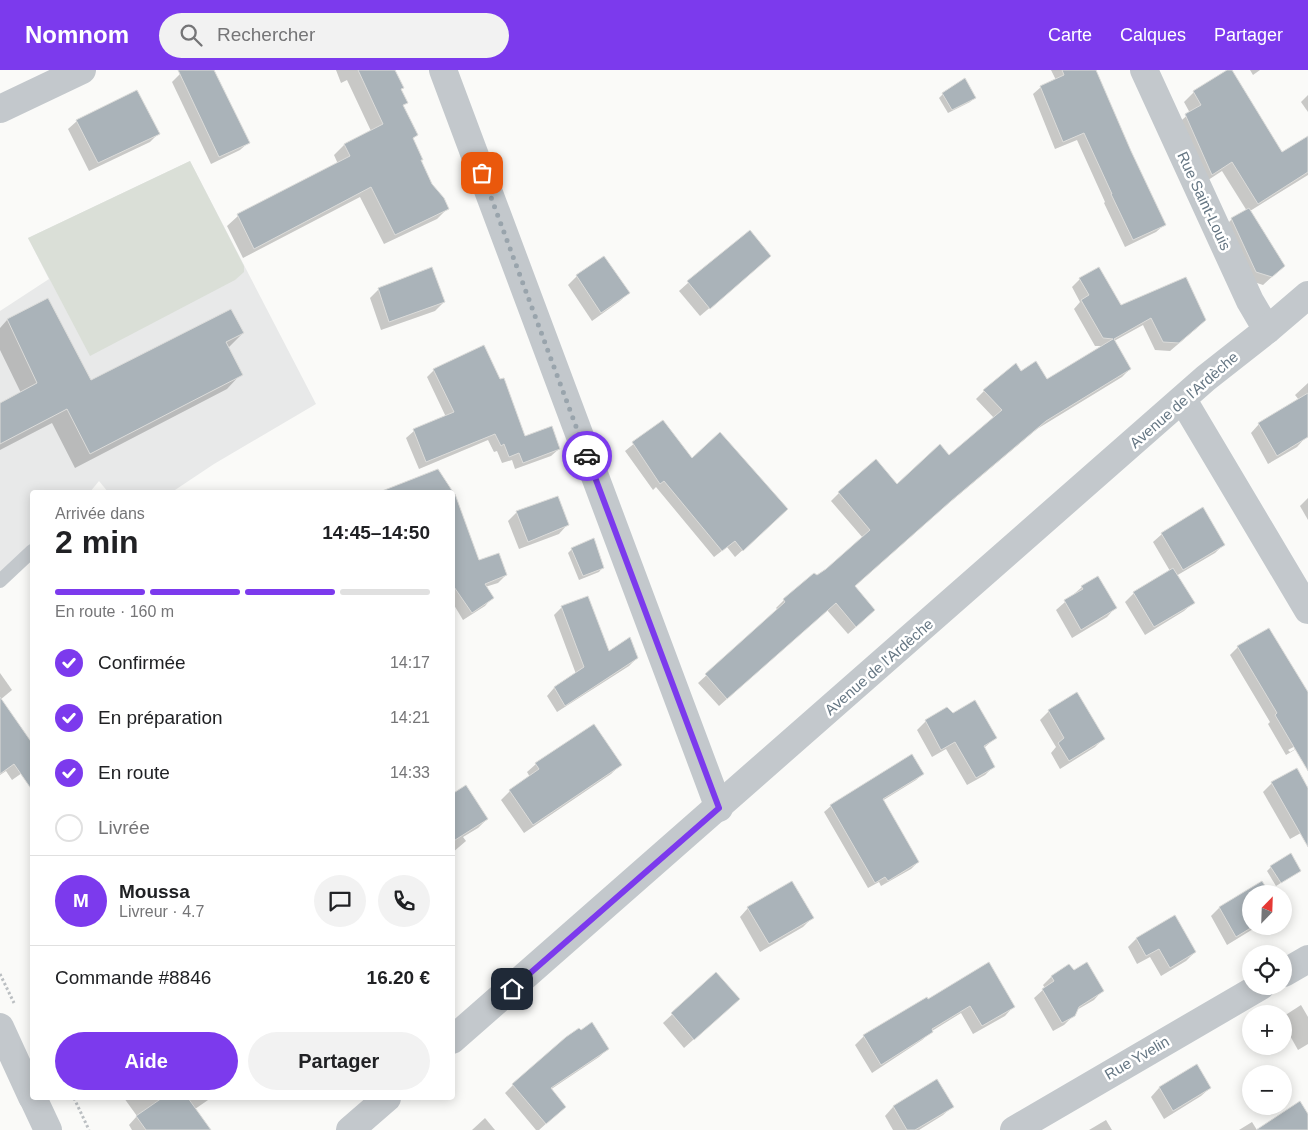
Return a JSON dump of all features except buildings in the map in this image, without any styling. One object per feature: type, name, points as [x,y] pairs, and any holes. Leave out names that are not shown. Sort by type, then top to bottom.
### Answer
[{"type":"street","points":[[0,110],[82,70]]},
{"type":"street","points":[[443,70],[719,808]]},
{"type":"street","name":"Rue Saint-Louis","points":[[1144,70],[1250,301],[1267,330]]},
{"type":"street","name":"Avenue de l'Ardèche","points":[[455,1037],[719,808],[1206,378],[1308,295]]},
{"type":"street","points":[[1183,400],[1308,610]]},
{"type":"street","points":[[1292,968],[1308,959]]},
{"type":"street","name":"Rue Yvelin","points":[[1014,1130],[1246,995]]},
{"type":"street","points":[[0,1027],[30,1091]]},
{"type":"street","points":[[34,1100],[48,1130]]},
{"type":"street","points":[[350,1130],[385,1100]]},
{"type":"lane","points":[[0,581],[30,553]]},
{"type":"path","points":[[75,1100],[89,1130]]},
{"type":"shaded area","points":[[190,161],[316,404],[214,464],[175,490],[106,490],[99,481],[92,490],[30,490],[30,553],[0,581],[0,311],[49,279],[28,238]]},
{"type":"shaded area","points":[[190,161],[244,266],[244,272],[235,280],[90,356],[28,238]]},
{"type":"way so far","points":[[482,173],[587,456]]},
{"type":"route","points":[[512,989],[719,808],[706,778],[587,456]]}]
